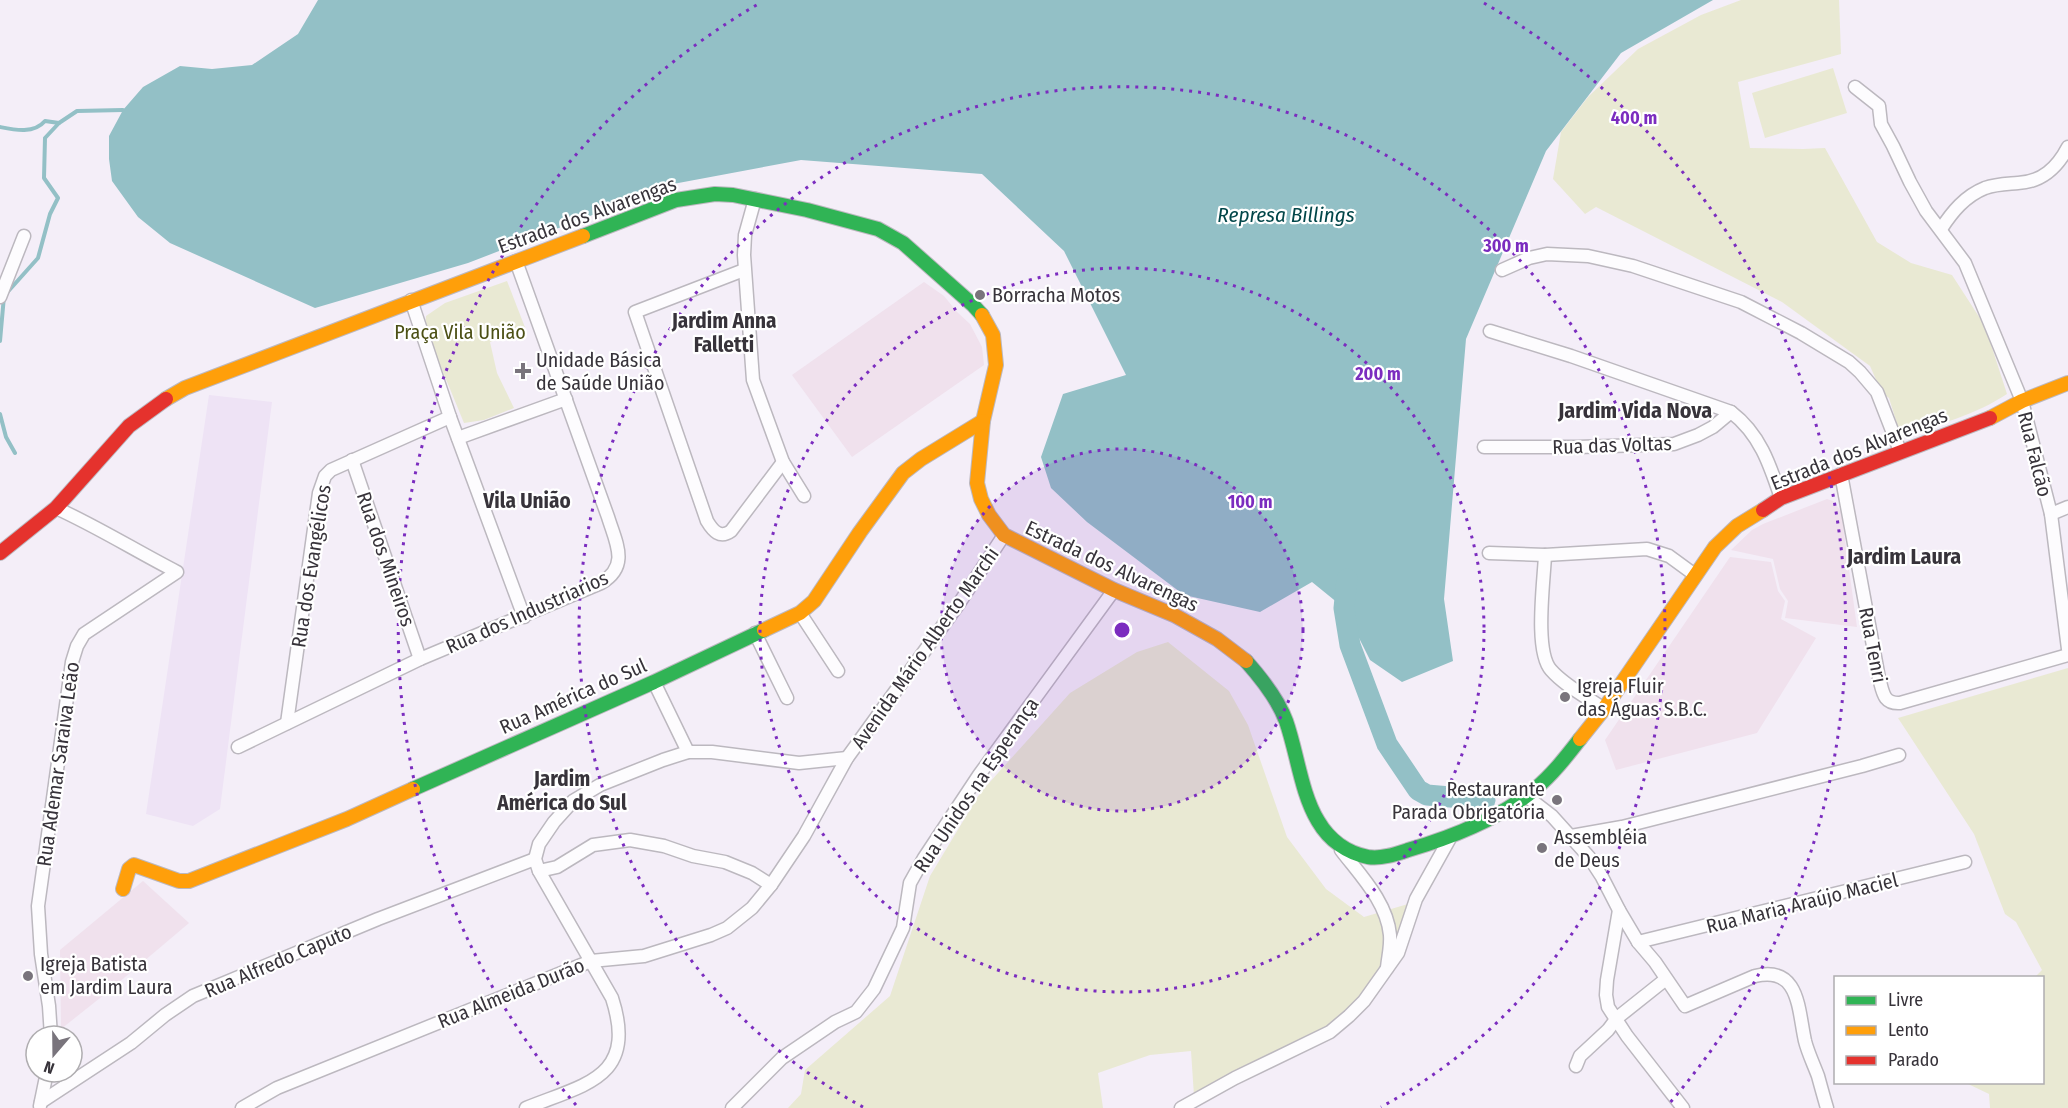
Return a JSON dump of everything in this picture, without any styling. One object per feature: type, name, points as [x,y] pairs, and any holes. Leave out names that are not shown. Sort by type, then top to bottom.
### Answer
[{"type":"main road","name":"Estrada dos Alvarengas","points":[[0,553],[56,508],[129,426],[158,404],[196,383],[676,200],[715,194],[807,210],[878,229],[903,243],[986,320],[993,334],[996,365],[983,421],[977,483],[981,499],[989,515],[1004,535],[1114,590],[1174,615],[1216,639],[1247,662],[1273,694],[1286,720],[1309,799],[1318,821],[1335,842],[1349,851],[1369,857],[1384,856],[1450,838],[1490,818],[1526,796],[1545,781],[1604,709],[1715,547],[1737,526],[1781,498],[1983,421],[2022,401],[2068,382]]},
{"type":"main road","name":"Rua América do Sul","points":[[123,889],[129,869],[134,865],[179,881],[189,881],[347,819],[654,682],[800,613],[814,601],[903,473],[921,459],[983,421]]},
{"type":"street","name":"Rua Falcão","points":[[1855,87],[1879,106],[1881,124],[1926,211],[1965,263],[2022,401],[2051,514],[2068,649]]},
{"type":"street","points":[[1941,229],[1951,213],[1971,195],[1986,188],[2031,182],[2042,177],[2061,160],[2068,147]]},
{"type":"street","points":[[754,199],[745,235],[744,270],[753,380],[783,462],[804,496]]},
{"type":"street","points":[[0,297],[24,236]]},
{"type":"street","points":[[1502,270],[1528,258],[1547,254],[1588,256],[1633,266],[1740,302],[1801,333],[1849,362],[1860,372],[1877,392],[1900,451]]},
{"type":"street","name":"Rua dos Industriarios","points":[[238,747],[420,659],[601,583],[615,572],[619,562],[618,552],[608,517],[516,261]]},
{"type":"street","points":[[744,270],[635,312],[712,531],[719,534],[731,531],[783,462]]},
{"type":"street","points":[[411,300],[450,417],[524,617]]},
{"type":"street","points":[[1491,331],[1571,356],[1731,412],[1744,422],[1758,440],[1781,498]]},
{"type":"street","points":[[458,438],[566,399]]},
{"type":"street","name":"Rua das Voltas","points":[[1484,447],[1674,444],[1713,427],[1731,412]]},
{"type":"street","name":"Rua dos Evangélicos","points":[[287,723],[319,493],[325,476],[331,470],[352,460],[450,417]]},
{"type":"street","name":"Rua dos Mineiros","points":[[352,460],[420,659]]},
{"type":"street","name":"Rua Tenri","points":[[1841,474],[1884,698],[1892,704],[1900,703],[2068,655]]},
{"type":"street","points":[[2051,514],[2068,507]]},
{"type":"street","name":"Rua Ademar Saraiva Leão","points":[[50,1024],[38,906],[74,654],[84,633],[177,572],[137,552],[93,525],[56,508]]},
{"type":"street","name":"Avenida Mário Alberto Marchi","points":[[537,865],[538,844],[573,801],[600,786],[688,752],[712,752],[799,763],[847,758],[960,602],[1004,535]]},
{"type":"street","points":[[1489,553],[1545,555],[1647,549],[1669,556],[1695,574]]},
{"type":"street","points":[[1545,555],[1541,632],[1544,660],[1550,670],[1604,709]]},
{"type":"street","name":"Rua Unidos na Esperança","points":[[732,1108],[782,1058],[836,1022],[856,1012],[874,989],[903,928],[910,883],[924,858],[979,775],[1114,590]]},
{"type":"street","points":[[800,613],[838,671]]},
{"type":"street","points":[[755,633],[787,698]]},
{"type":"street","points":[[654,682],[688,752]]},
{"type":"street","points":[[1571,836],[1622,827],[1899,755]]},
{"type":"street","name":"Rua Almeida Durão","points":[[242,1108],[277,1088],[591,960],[644,956],[727,928],[752,908],[771,885],[804,836],[847,758]]},
{"type":"street","points":[[1526,796],[1552,816],[1571,836],[1602,877],[1638,942],[1655,962],[1685,1006],[1755,976],[1767,974],[1782,977],[1788,982],[1801,1011],[1806,1042],[1827,1108]]},
{"type":"street","points":[[1181,1108],[1235,1078],[1330,1032],[1364,1002],[1398,954],[1416,899],[1450,838]]},
{"type":"street","name":"Rua Alfredo Caputo","points":[[41,1105],[131,1043],[193,996],[378,919],[537,865],[557,867],[593,845],[630,840],[664,846],[693,856],[725,862],[752,873],[771,885]]},
{"type":"street","points":[[1335,842],[1371,891],[1386,917],[1390,937],[1386,969]]},
{"type":"street","name":"Rua Maria Araújo Maciel","points":[[1638,942],[1965,862]]},
{"type":"street","points":[[526,1108],[591,1081],[609,1067],[616,1057],[620,1043],[618,1015],[612,998],[537,865]]},
{"type":"street","points":[[1619,910],[1611,948],[1606,995],[1608,1006],[1627,1036],[1683,1108]]},
{"type":"street","points":[[1576,1066],[1580,1056],[1608,1030],[1617,1018],[1666,979]]},
{"type":"street","points":[[41,1105],[45,1084]]},
{"type":"shaded area","points":[[924,282],[944,296],[970,324],[982,347],[984,365],[852,457],[792,375]]},
{"type":"shaded area","points":[[209,395],[272,402],[220,809],[193,826],[146,814]]},
{"type":"shaded area","points":[[1827,499],[1833,501],[1841,511],[1857,627],[1785,618],[1788,601],[1780,589],[1773,559],[1731,550],[1752,530],[1763,524]]},
{"type":"shaded area","points":[[1730,557],[1771,562],[1778,591],[1785,601],[1781,619],[1816,638],[1757,733],[1616,770],[1605,740]]},
{"type":"shaded area","points":[[143,881],[189,923],[67,1024],[61,1024],[60,950]]},
{"type":"green space","points":[[1741,0],[1839,0],[1841,54],[1738,82],[1750,148],[1825,148],[1877,242],[1911,263],[1952,275],[1985,326],[2007,394],[1970,413],[1904,435],[1898,427],[1889,398],[1882,393],[1870,366],[1782,302],[1596,207],[1585,214],[1553,179],[1561,132],[1588,97],[1638,49],[1701,15]]},
{"type":"green space","points":[[1833,68],[1847,113],[1765,138],[1752,93]]},
{"type":"green space","name":"Praça Vila União","points":[[507,281],[526,330],[490,342],[497,373],[514,408],[484,420],[464,423],[425,328],[426,316],[445,303]]},
{"type":"green space","points":[[1168,642],[1229,691],[1248,725],[1287,837],[1326,889],[1364,917],[1408,904],[1387,962],[1359,998],[1331,1026],[1269,1058],[1233,1072],[1194,1096],[1191,1051],[1150,1055],[1098,1073],[1103,1108],[788,1108],[801,1094],[805,1070],[890,996],[930,876],[980,793],[1070,693],[1137,652]]},
{"type":"green space","points":[[2068,668],[2068,1108],[1990,1108],[1989,1094],[1968,1084],[2044,1084],[2044,976],[2036,976],[2042,970],[2016,922],[2005,914],[1974,834],[1898,718]]},
{"type":"water","name":"Represa Billings","points":[[318,0],[1713,0],[1621,53],[1546,151],[1466,339],[1444,599],[1453,661],[1402,682],[1370,660],[1344,608],[1312,582],[1260,612],[1184,595],[1087,522],[1051,488],[1041,457],[1063,394],[1126,375],[1064,251],[982,174],[801,160],[673,184],[468,263],[315,308],[170,243],[138,217],[112,181],[109,136],[123,110],[143,87],[180,66],[212,69],[252,65],[298,34]]},
{"type":"waterway","points":[[0,127],[30,129],[45,121],[59,123],[77,111],[123,110]]},
{"type":"waterway","points":[[0,341],[4,296],[38,258],[50,214],[58,198],[44,178],[45,138],[59,123]]},
{"type":"waterway","points":[[0,414],[6,437],[15,453]]},
{"type":"waterway","points":[[1347,579],[1344,608],[1350,645],[1387,744],[1418,790],[1427,795],[1485,800]]},
{"type":"traffic: fast","points":[[583,236],[676,200],[715,194],[733,195],[807,210],[878,229],[903,243],[982,315]]},
{"type":"traffic: fast","points":[[413,789],[654,682],[764,630]]},
{"type":"traffic: fast","points":[[1246,661],[1269,690],[1283,713],[1307,798],[1318,821],[1339,845],[1368,857],[1389,856],[1425,845],[1491,818],[1521,800],[1541,784],[1559,766],[1580,739]]},
{"type":"traffic: slow","points":[[166,399],[185,388],[583,236]]},
{"type":"traffic: slow","points":[[982,315],[993,335],[996,365],[983,421],[977,483],[981,499],[989,515],[1004,535],[1114,590],[1174,615],[1217,639],[1246,661]]},
{"type":"traffic: slow","points":[[1990,418],[2022,401],[2068,383]]},
{"type":"traffic: slow","points":[[764,630],[800,613],[814,601],[903,473],[921,459],[983,421]]},
{"type":"traffic: slow","points":[[1580,739],[1604,709],[1715,547],[1737,526],[1763,510]]},
{"type":"traffic: slow","points":[[123,889],[129,869],[134,865],[179,881],[189,881],[347,819],[413,789]]},
{"type":"traffic: jam","points":[[0,553],[56,508],[129,426],[166,399]]},
{"type":"traffic: jam","points":[[1763,510],[1781,498],[1990,418]]},
{"type":"place","name":"Borracha Motos","points":[[980,295]]},
{"type":"place","name":"Unidade Básica de Saúde União","points":[[523,371]]},
{"type":"place","name":"Igreja Fluir das Águas S.B.C.","points":[[1565,697]]},
{"type":"place","name":"Restaurante Parada Obrigatória","points":[[1557,800]]},
{"type":"place","name":"Assembléia de Deus","points":[[1542,848]]},
{"type":"place","name":"Igreja Batista em Jardim Laura","points":[[28,976]]},
{"type":"district","name":"Jardim Anna Falletti","points":[[724,333]]},
{"type":"district","name":"Jardim Vida Nova","points":[[1635,410]]},
{"type":"district","name":"Vila União","points":[[527,501]]},
{"type":"district","name":"Jardim Laura","points":[[1904,556]]},
{"type":"district","name":"Jardim América do Sul","points":[[562,791]]}]
